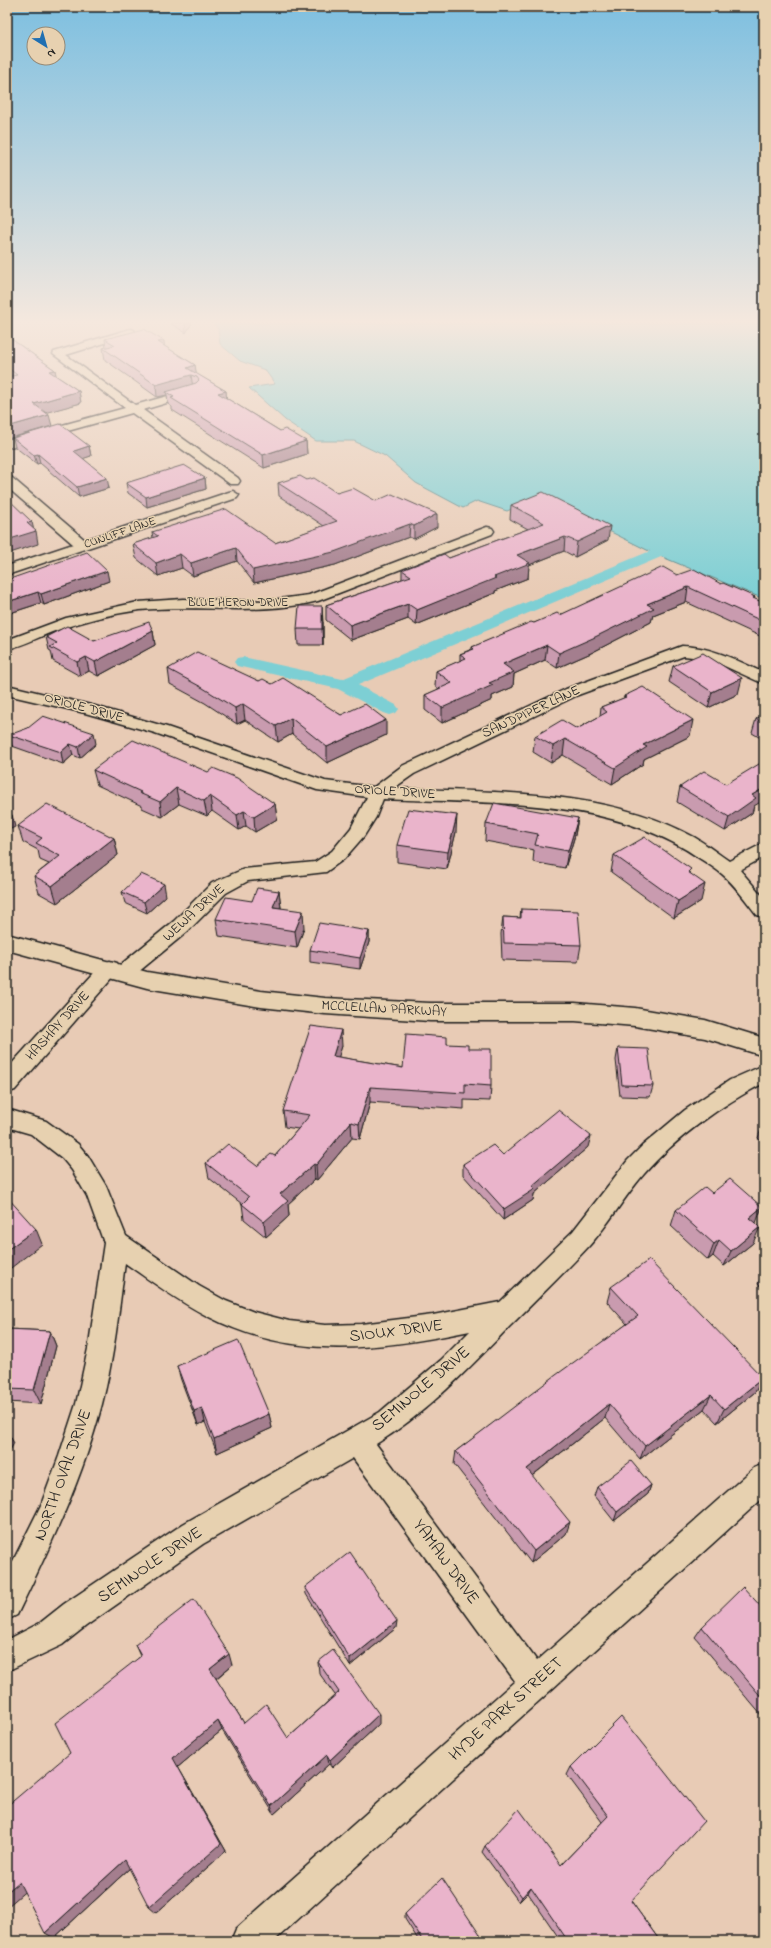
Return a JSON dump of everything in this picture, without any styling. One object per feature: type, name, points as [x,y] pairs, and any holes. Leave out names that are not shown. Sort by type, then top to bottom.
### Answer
[{"type":"street","points":[[7,444],[112,414]]},
{"type":"street","points":[[141,414],[234,481]]},
{"type":"street","points":[[7,480],[83,546]]},
{"type":"street","name":"CUNLIFF LANE","points":[[7,571],[233,495]]},
{"type":"street","name":"BLUE HERON DRIVE","points":[[7,645],[90,616],[141,606],[182,603],[261,604],[299,602],[487,531]]},
{"type":"street","name":"SANDPIPER LANE","points":[[377,793],[408,770],[572,692],[673,653],[693,650],[714,654],[764,679]]},
{"type":"street","name":"ORIOLE DRIVE","points":[[7,690],[89,709],[161,730],[312,783],[377,793],[546,801],[594,808],[638,820],[676,836],[728,870],[764,910]]},
{"type":"street","name":"WEWA DRIVE","points":[[117,971],[181,926],[219,888],[244,875],[319,868],[338,855],[358,832],[368,817],[377,793]]},
{"type":"street","points":[[728,870],[764,849]]},
{"type":"street","name":"MCCLELLAN PARKWAY","points":[[7,942],[147,980],[200,990],[325,1006],[438,1013],[574,1012],[635,1017],[705,1030],[764,1047]]},
{"type":"street","name":"HASHAY DRIVE","points":[[7,1084],[117,971]]},
{"type":"street","name":"SEMINOLE DRIVE","points":[[7,1656],[51,1634],[75,1615],[193,1534],[357,1441],[389,1421],[450,1369],[581,1238],[636,1167],[650,1153],[693,1116],[738,1086],[764,1074]]},
{"type":"street","points":[[7,1118],[38,1127],[70,1151],[80,1163],[98,1193],[116,1243]]},
{"type":"street","name":"SIOUX DRIVE","points":[[116,1243],[151,1266],[185,1292],[218,1310],[259,1325],[283,1331],[338,1338],[369,1337],[410,1332],[506,1312]]},
{"type":"street","name":"NORTH OVAL DRIVE","points":[[7,1605],[52,1512],[85,1419],[102,1344],[116,1243]]},
{"type":"street","name":"YAMAW DRIVE","points":[[357,1441],[535,1683]]},
{"type":"street","name":"HYDE PARK STREET","points":[[248,1941],[764,1478]]},
{"type":"water","points":[[278,414],[764,414],[764,599],[655,554],[549,501],[532,500],[507,511],[477,501],[463,508],[416,483],[385,456],[354,441],[316,441]]},
{"type":"building","points":[[7,414],[49,415],[7,427]]},
{"type":"building","points":[[197,414],[252,414],[280,431],[285,429],[306,441],[263,455]]},
{"type":"building","points":[[60,424],[89,446],[74,451],[107,478],[77,487],[38,454],[34,455],[13,438]]},
{"type":"building","points":[[184,465],[205,478],[146,497],[126,483]]},
{"type":"building","points":[[300,476],[307,480],[314,478],[337,493],[353,488],[376,501],[392,494],[437,514],[414,526],[410,524],[334,552],[253,570],[236,548],[191,563],[180,554],[156,563],[133,544],[158,536],[152,532],[226,509],[275,543],[337,521],[278,483]]},
{"type":"building","points":[[543,492],[610,526],[577,542],[565,537],[517,555],[530,563],[417,610],[408,604],[350,625],[326,605],[411,576],[402,570],[444,554],[449,558],[544,523],[511,505]]},
{"type":"building","points":[[7,498],[32,522],[27,523],[36,531],[7,540]]},
{"type":"building","points":[[87,552],[107,571],[41,594],[38,592],[7,602],[7,580]]},
{"type":"building","points":[[663,567],[677,575],[694,569],[721,584],[723,583],[755,597],[753,598],[764,603],[764,622],[688,587],[647,604],[654,608],[559,653],[547,645],[503,664],[514,672],[489,683],[493,685],[442,708],[425,695],[452,683],[436,671],[466,658],[460,654],[474,649],[472,647],[531,622],[534,623],[557,613],[560,615]]},
{"type":"building","points":[[299,606],[322,606],[322,629],[297,629]]},
{"type":"building","points":[[149,622],[153,631],[95,662],[86,657],[77,662],[50,647],[57,643],[46,637],[67,626],[94,641]]},
{"type":"building","points":[[197,652],[259,681],[263,679],[272,684],[283,678],[341,715],[365,704],[386,720],[327,747],[291,718],[276,726],[243,704],[235,708],[168,669]]},
{"type":"building","points":[[703,653],[742,678],[712,692],[673,666]]},
{"type":"building","points":[[643,687],[693,720],[643,745],[647,747],[615,768],[565,739],[553,746],[535,736],[562,720],[577,729],[607,712],[601,707],[626,697],[624,696]]},
{"type":"building","points":[[764,714],[764,723],[756,719]]},
{"type":"building","points":[[43,716],[94,733],[78,747],[70,744],[61,752],[9,735],[28,728]]},
{"type":"building","points":[[133,740],[208,772],[213,768],[237,778],[275,804],[254,817],[244,811],[237,815],[210,796],[204,801],[176,788],[160,802],[93,770]]},
{"type":"building","points":[[764,761],[764,788],[752,795],[756,798],[729,817],[680,787],[704,771],[726,784]]},
{"type":"building","points":[[494,803],[578,818],[568,851],[535,845],[538,834],[486,824]]},
{"type":"building","points":[[47,804],[114,838],[52,886],[34,876],[60,856],[36,843],[42,838],[18,826]]},
{"type":"building","points":[[408,809],[457,815],[448,852],[397,845]]},
{"type":"building","points":[[7,812],[12,815],[7,818]]},
{"type":"building","points":[[645,837],[691,869],[688,872],[705,884],[678,901],[614,855]]},
{"type":"building","points":[[141,874],[164,884],[144,902],[122,892]]},
{"type":"building","points":[[257,888],[279,891],[273,907],[303,911],[295,931],[216,919],[226,897],[252,901]]},
{"type":"building","points":[[521,909],[578,911],[581,945],[504,943],[503,917],[521,918]]},
{"type":"building","points":[[319,923],[369,931],[360,958],[310,950]]},
{"type":"building","points":[[311,1026],[341,1030],[333,1056],[403,1068],[406,1034],[447,1037],[447,1044],[468,1045],[468,1049],[491,1049],[491,1086],[465,1084],[465,1093],[370,1087],[359,1124],[351,1122],[316,1165],[314,1164],[280,1194],[288,1201],[264,1222],[242,1204],[249,1197],[206,1163],[228,1144],[257,1166],[271,1154],[275,1156],[310,1115],[283,1111]]},
{"type":"building","points":[[618,1048],[648,1049],[653,1086],[622,1085]]},
{"type":"building","points":[[558,1110],[591,1136],[532,1186],[535,1189],[504,1209],[463,1164],[493,1145],[503,1155]]},
{"type":"building","points":[[730,1179],[762,1207],[749,1218],[760,1227],[731,1251],[719,1240],[714,1244],[676,1210],[705,1187],[712,1193]]},
{"type":"building","points":[[7,1197],[36,1229],[7,1250]]},
{"type":"building","points":[[649,1260],[763,1378],[724,1409],[711,1395],[645,1446],[609,1404],[527,1469],[570,1522],[534,1551],[456,1451],[556,1375],[638,1316],[611,1287]]},
{"type":"building","points":[[7,1329],[50,1331],[34,1390],[7,1389]]},
{"type":"building","points":[[238,1340],[269,1414],[214,1439],[202,1408],[194,1411],[177,1366]]},
{"type":"building","points":[[631,1461],[651,1485],[617,1512],[597,1487]]},
{"type":"building","points":[[350,1552],[397,1621],[350,1659],[305,1587]]},
{"type":"building","points":[[743,1587],[764,1610],[764,1700],[702,1627]]},
{"type":"building","points":[[194,1599],[229,1654],[210,1669],[244,1723],[266,1704],[288,1738],[339,1692],[318,1662],[333,1650],[379,1714],[330,1760],[327,1755],[271,1806],[218,1721],[173,1758],[221,1844],[149,1907],[125,1860],[45,1933],[19,1882],[7,1892],[7,1806],[70,1753],[55,1723],[141,1656],[135,1645]]},
{"type":"building","points":[[621,1717],[704,1821],[631,1901],[660,1941],[568,1941],[531,1887],[522,1897],[485,1846],[519,1809],[561,1865],[608,1816],[571,1767]]},
{"type":"building","points":[[442,1878],[484,1941],[423,1941],[405,1914]]},
{"type":"waterway","points":[[344,685],[383,667],[655,554]]},
{"type":"waterway","points":[[243,662],[344,685]]},
{"type":"waterway","points":[[344,685],[390,709]]}]
